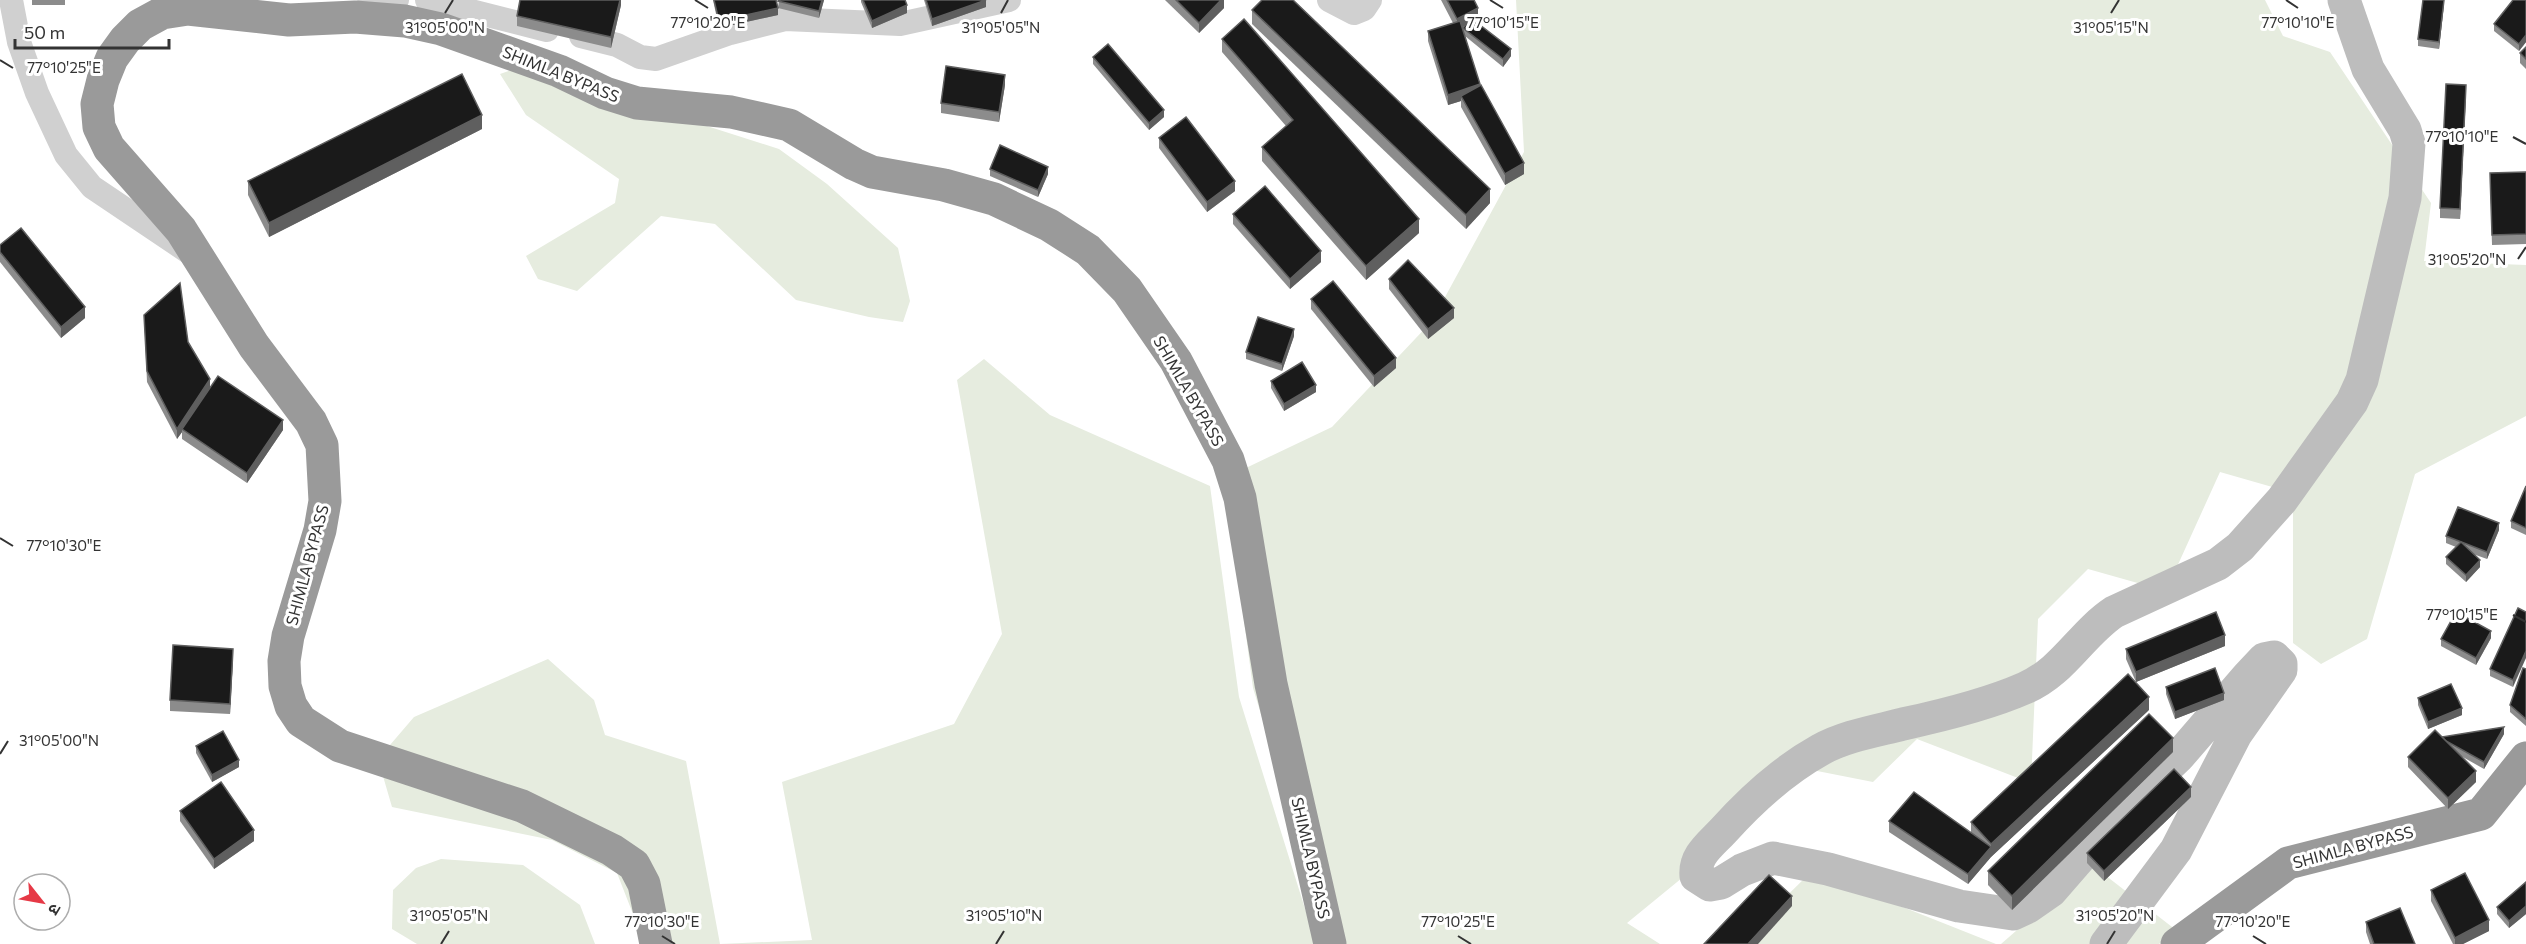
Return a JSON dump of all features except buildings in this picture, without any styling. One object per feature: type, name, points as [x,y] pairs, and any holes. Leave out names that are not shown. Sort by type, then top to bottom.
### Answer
[{"type":"highway","name":"SHIMLA BYPASS","points":[[656,944],[644,884],[634,865],[612,850],[522,806],[340,746],[301,721],[291,706],[285,686],[284,661],[288,636],[323,511],[325,472],[322,445],[311,422],[254,346],[199,258],[162,207],[110,148],[99,127],[97,104],[103,80],[112,58],[124,40],[140,25],[162,13],[188,9],[290,20],[355,17],[405,21],[441,29],[559,71],[605,93],[637,103],[731,112],[778,121],[803,131],[854,164],[872,172],[944,184],[994,199],[1049,225],[1088,250],[1127,290],[1176,362],[1228,460],[1240,498],[1271,684],[1330,944]]},
{"type":"highway","name":"SHIMLA BYPASS","points":[[2177,944],[2288,863],[2481,814],[2526,758]]},
{"type":"street","points":[[11,0],[19,42],[54,133],[66,154],[92,187],[199,258]]},
{"type":"street","points":[[355,17],[370,6],[397,0]]},
{"type":"street","points":[[427,0],[601,40],[640,57],[656,59],[730,33],[785,19],[900,24],[1009,0]]},
{"type":"street","points":[[1329,0],[1354,13],[1364,9],[1370,0]]},
{"type":"street","points":[[2106,944],[2176,850],[2236,734],[2281,670],[2281,664],[2274,657],[2264,659],[2248,675],[2179,756],[2117,815],[2062,880],[2041,898],[2013,914],[1959,906],[1828,869],[1773,858],[1743,870],[1721,883],[1710,885],[1696,876],[1697,862],[1732,821],[1764,791],[1821,749],[1863,734],[1952,711],[2024,689],[2040,681],[2063,663],[2101,621],[2114,612],[2218,564],[2260,528],[2282,500],[2352,402],[2362,380],[2405,198],[2409,159],[2405,130],[2368,69],[2344,0]]},
{"type":"shaded area","points":[[1516,0],[2265,0],[2283,36],[2330,52],[2431,203],[2424,261],[2526,265],[2526,416],[2415,474],[2367,639],[2321,664],[2293,643],[2293,493],[2220,472],[2166,591],[2088,569],[2038,619],[2031,783],[1917,739],[1873,782],[1807,769],[1781,797],[1627,923],[1660,944],[1331,944],[1253,688],[1225,478],[1332,427],[1432,321],[1524,152]]},
{"type":"shaded area","points":[[532,63],[685,119],[779,149],[827,184],[898,248],[910,301],[903,322],[869,317],[796,300],[715,224],[661,216],[577,291],[538,279],[526,256],[615,203],[619,179],[526,115],[500,74]]},
{"type":"shaded area","points":[[984,359],[1050,415],[1210,486],[1239,697],[1316,944],[720,944],[812,940],[782,782],[954,724],[1002,634],[957,380]]},
{"type":"shaded area","points":[[548,659],[594,700],[605,735],[686,761],[720,944],[640,944],[640,932],[617,873],[552,840],[392,807],[378,759],[414,717]]},
{"type":"shaded area","points":[[441,859],[523,865],[580,905],[595,944],[417,944],[392,929],[393,890],[416,868]]},
{"type":"shaded area","points":[[2092,865],[2176,930],[2159,944],[2001,944]]},
{"type":"shaded area","points":[[1812,871],[1996,944],[1738,944]]}]
